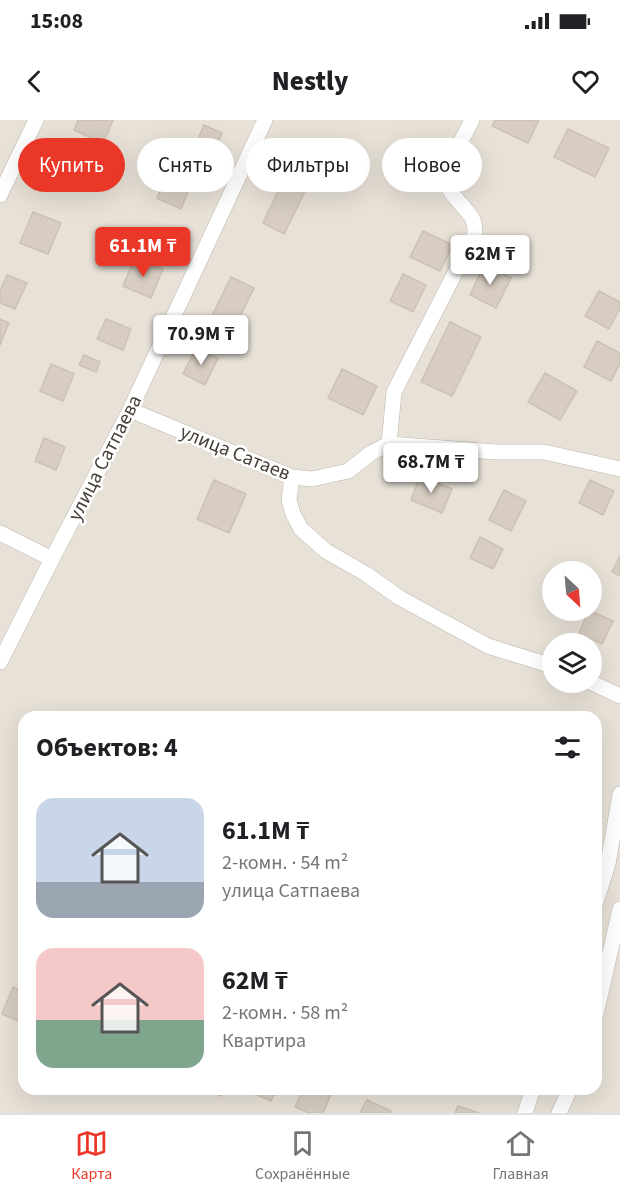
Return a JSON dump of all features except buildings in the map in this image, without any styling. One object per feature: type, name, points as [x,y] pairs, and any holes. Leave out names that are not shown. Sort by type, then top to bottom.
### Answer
[{"type":"street","points":[[0,195],[36,120]]},
{"type":"street","name":"улица Сатпаева","points":[[0,662],[130,410],[265,120]]},
{"type":"street","points":[[472,120],[451,164],[447,182],[450,191],[470,214],[475,234],[394,392],[389,444],[496,452],[544,452],[620,469]]},
{"type":"street","name":"улица Сатаев","points":[[130,410],[292,477],[312,479],[348,471],[371,453],[389,444]]},
{"type":"street","points":[[292,477],[289,500],[293,514],[301,529],[326,551],[366,574],[400,598],[488,646],[542,663]]},
{"type":"street","points":[[0,533],[52,559]]},
{"type":"street","points":[[602,688],[620,696]]},
{"type":"street","points":[[602,883],[608,864],[620,794]]},
{"type":"street","points":[[602,992],[616,939],[620,909]]},
{"type":"street","points":[[525,1113],[531,1095]]},
{"type":"street","points":[[559,1113],[567,1095]]},
{"type":"shaded area","points":[[0,120],[620,120],[620,1113],[0,1113]]}]
